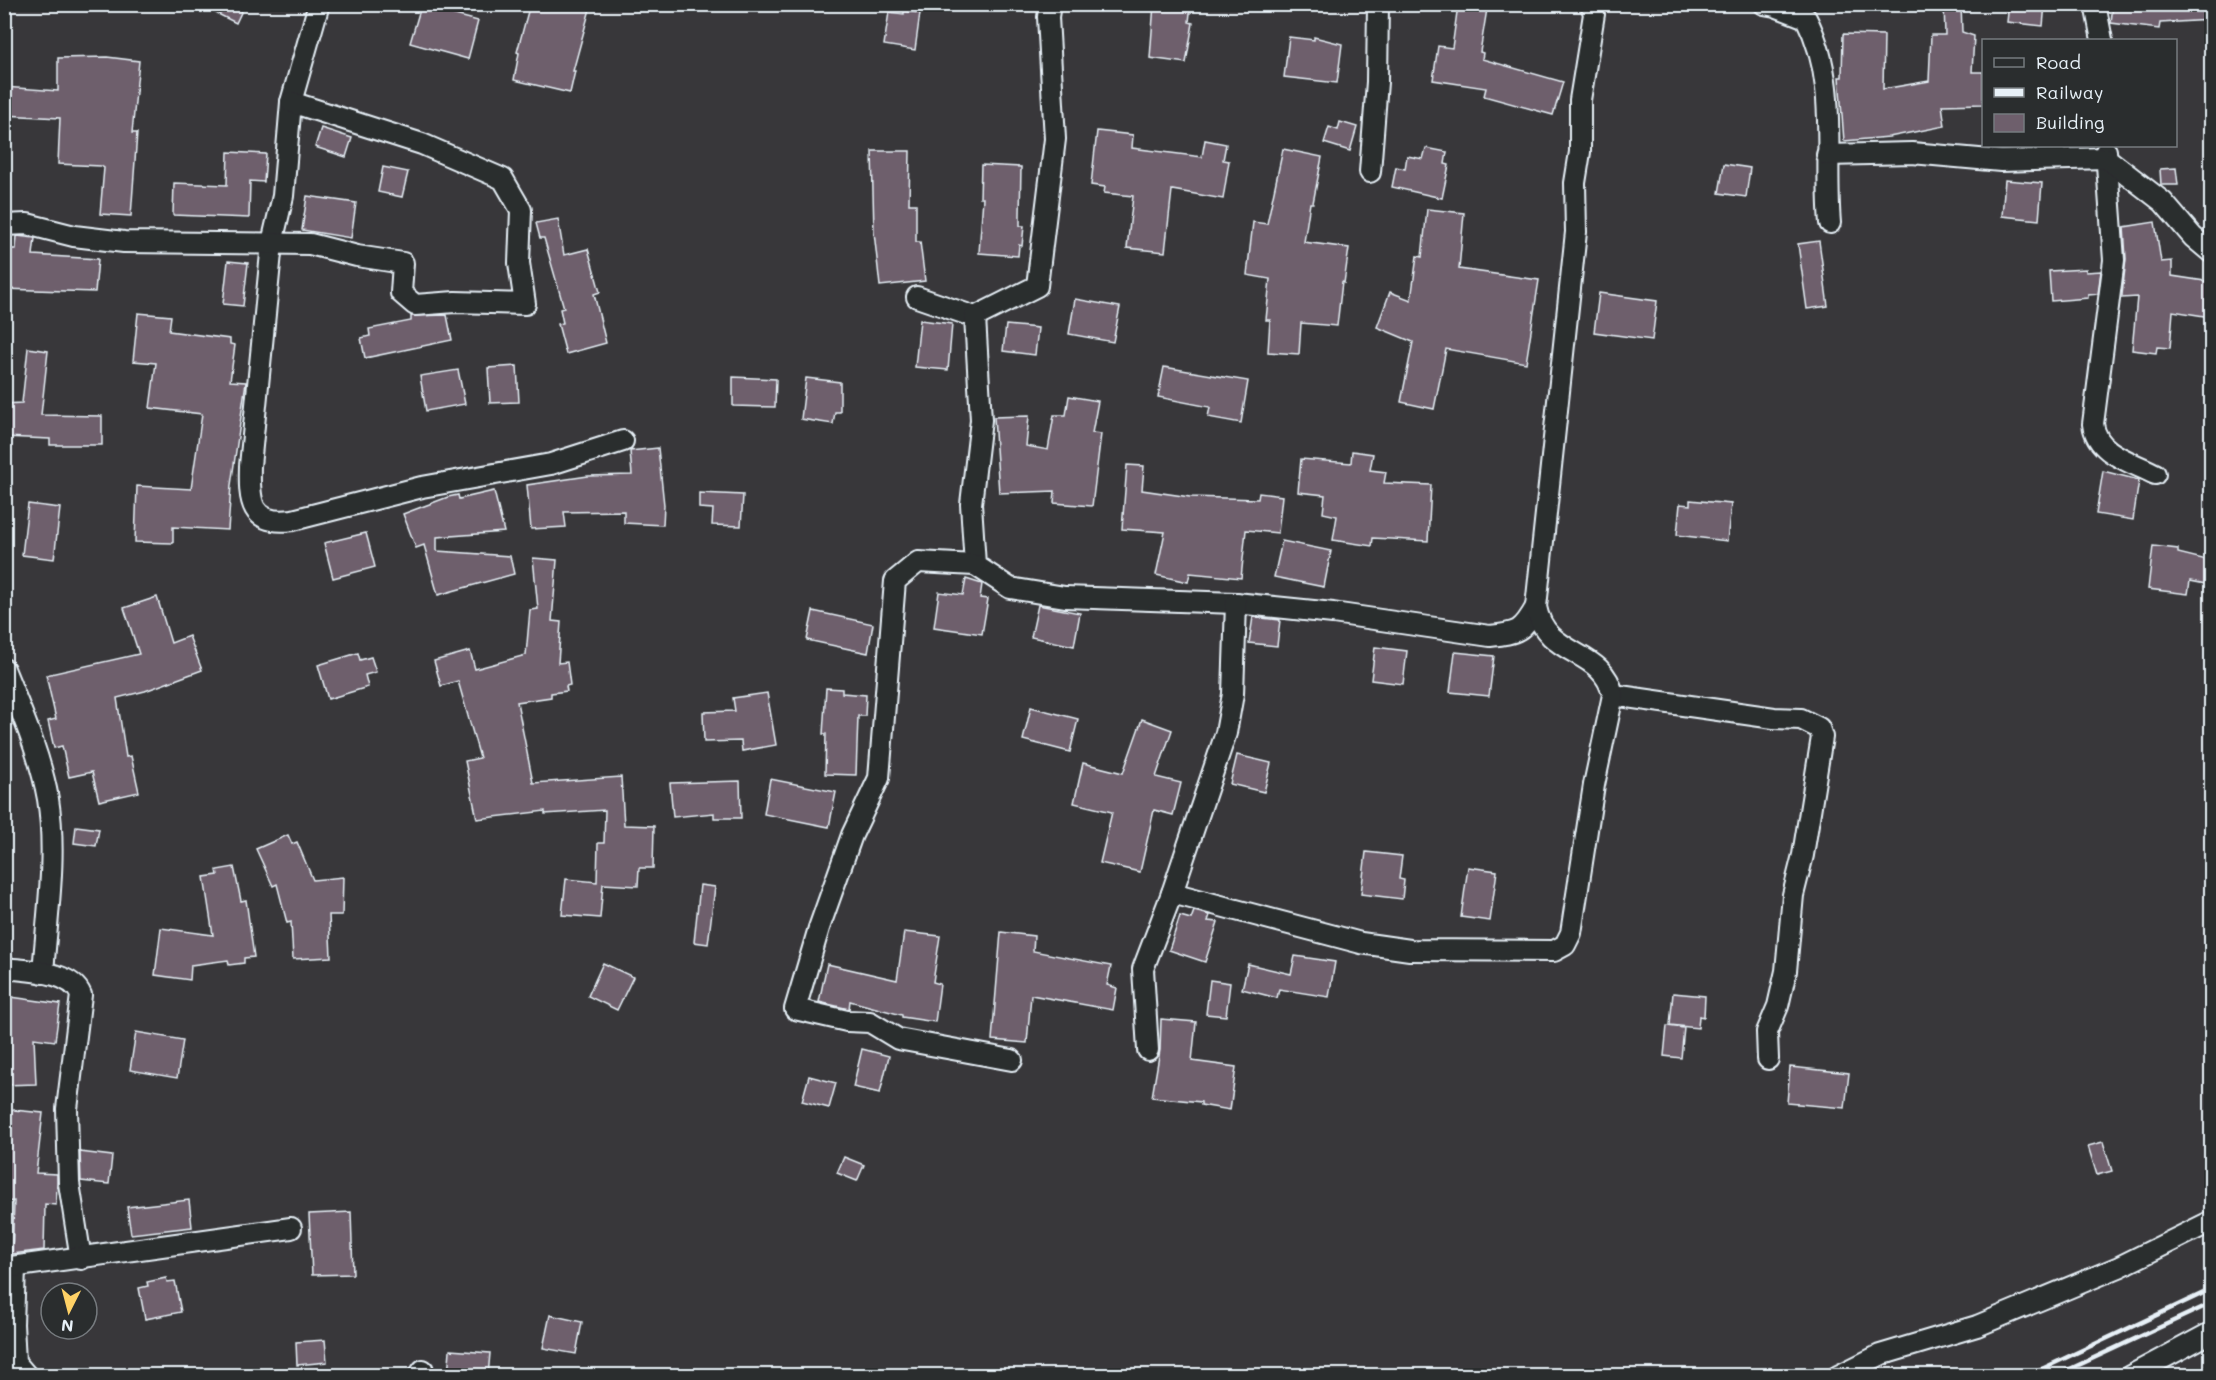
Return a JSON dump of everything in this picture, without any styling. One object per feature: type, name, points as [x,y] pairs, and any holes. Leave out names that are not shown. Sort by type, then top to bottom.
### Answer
[{"type":"street","points":[[319,4],[291,102],[283,196],[272,243],[250,476],[249,496],[257,514],[274,522],[293,520],[422,487],[551,464],[623,441]]},
{"type":"street","points":[[917,297],[975,317],[1037,286],[1055,139],[1048,17],[1050,4]]},
{"type":"street","points":[[1370,172],[1377,82],[1378,4]]},
{"type":"street","points":[[1172,893],[1361,943],[1410,950],[1554,951],[1564,945],[1571,933],[1594,785],[1614,695],[1610,681],[1591,660],[1570,653],[1553,641],[1543,629],[1536,607],[1576,232],[1575,183],[1580,152],[1580,100],[1594,14],[1591,4]]},
{"type":"street","points":[[1764,4],[1806,18],[1818,41],[1829,113],[1827,155],[1830,223]]},
{"type":"street","points":[[2095,4],[2102,39]]},
{"type":"street","points":[[4,225],[27,224],[74,236],[124,243],[310,244],[357,256],[403,263],[401,293],[415,305],[455,302],[525,304],[519,263],[521,210],[503,179],[422,144],[291,102]]},
{"type":"street","points":[[1827,155],[1912,153],[2001,161],[2106,152],[2163,202],[2193,237],[2211,253]]},
{"type":"street","points":[[2106,152],[2114,260],[2092,424],[2095,437],[2103,448],[2155,474]]},
{"type":"street","points":[[975,317],[981,420],[971,504],[975,565]]},
{"type":"street","points":[[1012,1060],[898,1039],[870,1022],[847,1021],[795,1009],[819,928],[852,835],[879,778],[895,580],[918,562],[975,565],[1010,588],[1065,597],[1236,603],[1333,613],[1490,636],[1515,633],[1525,626],[1536,607]]},
{"type":"street","points":[[1148,1050],[1143,969],[1172,893],[1226,733],[1233,694],[1236,603]]},
{"type":"street","points":[[4,669],[34,743],[48,800],[50,864],[43,973]]},
{"type":"street","points":[[1614,695],[1774,718],[1801,719],[1819,728],[1822,737],[1803,855],[1793,895],[1786,971],[1778,1006],[1767,1032],[1768,1059]]},
{"type":"street","points":[[4,968],[43,973],[71,982],[78,987],[81,995],[67,1109],[69,1183],[81,1259]]},
{"type":"street","points":[[1838,1376],[1880,1355],[1977,1326],[2119,1267],[2211,1221]]},
{"type":"street","points":[[27,1376],[15,1362],[9,1324],[10,1267],[81,1259],[291,1228]]},
{"type":"street","points":[[2130,1376],[2211,1332]]},
{"type":"building","points":[[198,4],[245,4],[236,23]]},
{"type":"building","points":[[530,4],[571,4],[590,9],[573,71],[575,71],[570,93],[514,80],[519,53],[517,52]]},
{"type":"building","points":[[1154,4],[1191,4],[1189,22],[1193,23],[1186,63],[1150,58]]},
{"type":"building","points":[[1944,4],[1961,4],[1962,32],[1974,36],[1972,72],[1982,72],[1982,104],[1942,105],[1945,126],[1889,137],[1844,141],[1839,77],[1842,77],[1843,34],[1884,35],[1883,89],[1929,81],[1931,35],[1945,35]]},
{"type":"building","points":[[2009,4],[2045,4],[2043,26],[2007,22]]},
{"type":"building","points":[[2113,4],[2211,4],[2211,20],[2160,23],[2159,29],[2111,23]]},
{"type":"building","points":[[1458,5],[1487,9],[1480,52],[1483,53],[1482,59],[1563,82],[1553,115],[1484,96],[1486,88],[1433,80],[1438,46],[1452,48]]},
{"type":"building","points":[[421,6],[478,21],[468,59],[410,43]]},
{"type":"building","points":[[904,11],[920,13],[915,50],[884,45],[889,12],[904,14]]},
{"type":"building","points":[[1289,37],[1314,40],[1314,37],[1342,44],[1337,83],[1284,77]]},
{"type":"building","points":[[107,57],[139,61],[132,133],[137,133],[131,216],[100,214],[104,168],[58,164],[60,118],[4,115],[4,87],[58,91],[58,58]]},
{"type":"building","points":[[1340,122],[1357,127],[1350,151],[1324,143],[1329,127],[1338,130]]},
{"type":"building","points":[[321,128],[352,138],[346,157],[315,147]]},
{"type":"building","points":[[1097,131],[1133,135],[1132,148],[1202,157],[1205,140],[1226,144],[1223,160],[1229,161],[1223,199],[1172,190],[1165,252],[1127,248],[1133,196],[1104,193],[1105,187],[1091,185]]},
{"type":"building","points":[[1426,148],[1447,152],[1445,164],[1449,165],[1442,198],[1392,187],[1396,167],[1405,169],[1407,156],[1423,159]]},
{"type":"building","points":[[1283,149],[1322,157],[1313,203],[1310,203],[1304,242],[1349,248],[1337,326],[1301,323],[1299,354],[1268,352],[1270,320],[1266,320],[1270,279],[1247,275],[1253,222],[1267,224]]},
{"type":"building","points":[[872,151],[910,151],[909,204],[916,204],[916,242],[920,242],[925,281],[880,286],[874,232]]},
{"type":"building","points":[[228,152],[266,154],[264,182],[250,181],[249,218],[173,215],[174,183],[227,185]]},
{"type":"building","points":[[1724,164],[1750,168],[1746,197],[1719,193]]},
{"type":"building","points":[[981,165],[1021,167],[1020,226],[1024,226],[1022,246],[1019,245],[1018,256],[979,253],[983,198],[980,198]]},
{"type":"building","points":[[383,167],[408,172],[402,197],[378,192]]},
{"type":"building","points":[[2176,168],[2178,185],[2161,185],[2160,169]]},
{"type":"building","points":[[2005,180],[2042,183],[2039,220],[2002,216]]},
{"type":"building","points":[[307,196],[356,203],[351,238],[302,230]]},
{"type":"building","points":[[1427,209],[1464,213],[1459,269],[1539,280],[1526,363],[1446,349],[1434,409],[1401,402],[1413,342],[1377,327],[1390,292],[1411,300],[1417,256],[1422,257]]},
{"type":"building","points":[[558,219],[564,255],[588,249],[600,292],[594,294],[606,343],[566,354],[558,324],[563,323],[560,309],[564,308],[544,238],[540,238],[536,223]]},
{"type":"building","points":[[2155,222],[2161,262],[2172,261],[2172,276],[2211,282],[2211,317],[2173,311],[2170,348],[2157,347],[2156,353],[2132,350],[2137,297],[2122,298],[2126,259],[2124,227]]},
{"type":"building","points":[[17,236],[35,238],[33,255],[98,259],[95,292],[4,289],[4,249],[16,249]]},
{"type":"building","points":[[1819,241],[1828,306],[1807,309],[1798,244]]},
{"type":"building","points":[[228,261],[248,263],[243,306],[223,304]]},
{"type":"building","points":[[2086,269],[2086,272],[2101,271],[2098,294],[2088,295],[2088,298],[2051,301],[2049,271]]},
{"type":"building","points":[[1599,293],[1657,301],[1652,340],[1594,332]]},
{"type":"building","points":[[1075,299],[1120,307],[1113,342],[1069,334]]},
{"type":"building","points":[[138,313],[171,316],[169,331],[230,339],[230,344],[235,345],[230,381],[246,382],[231,485],[228,530],[173,527],[173,543],[135,542],[137,486],[191,489],[202,414],[150,408],[156,363],[133,361]]},
{"type":"building","points":[[447,315],[452,340],[365,358],[361,338],[370,336],[369,329],[411,321],[411,316]]},
{"type":"building","points":[[920,320],[952,324],[948,370],[915,367]]},
{"type":"building","points":[[1006,325],[1038,328],[1035,355],[1003,351]]},
{"type":"building","points":[[28,348],[48,351],[41,415],[102,416],[102,445],[50,445],[50,439],[4,437],[4,404],[22,403]]},
{"type":"building","points":[[517,366],[519,402],[490,403],[488,368]]},
{"type":"building","points":[[1164,367],[1248,381],[1241,423],[1208,417],[1210,407],[1158,397]]},
{"type":"building","points":[[458,370],[465,404],[426,411],[420,376]]},
{"type":"building","points":[[733,377],[776,379],[775,407],[733,406]]},
{"type":"building","points":[[806,378],[840,382],[840,412],[835,412],[833,424],[801,419]]},
{"type":"building","points":[[1069,396],[1098,401],[1092,433],[1101,434],[1092,506],[1054,503],[1055,491],[999,493],[994,417],[1029,416],[1026,446],[1048,450],[1054,415],[1066,415]]},
{"type":"building","points":[[658,448],[664,505],[663,525],[624,523],[624,511],[564,512],[566,527],[531,529],[527,485],[588,476],[632,475],[630,451]]},
{"type":"building","points":[[1352,451],[1373,454],[1370,470],[1386,472],[1384,483],[1431,485],[1428,541],[1373,538],[1372,546],[1333,540],[1337,516],[1323,513],[1325,495],[1298,492],[1301,459],[1351,463]]},
{"type":"building","points":[[1127,465],[1144,466],[1142,490],[1190,497],[1258,499],[1259,493],[1282,496],[1278,533],[1246,530],[1241,578],[1190,573],[1188,582],[1156,575],[1165,532],[1122,529]]},
{"type":"building","points":[[2103,471],[2139,480],[2133,520],[2096,514]]},
{"type":"building","points":[[494,491],[504,532],[437,537],[437,551],[510,556],[514,574],[438,595],[424,545],[416,548],[403,514],[448,497],[458,495],[459,499]]},
{"type":"building","points":[[699,493],[743,495],[741,526],[712,525],[713,509],[699,508]]},
{"type":"building","points":[[1690,500],[1731,504],[1727,541],[1677,535],[1680,504],[1690,505]]},
{"type":"building","points":[[28,504],[60,508],[54,559],[22,555]]},
{"type":"building","points":[[366,533],[375,567],[333,578],[324,543]]},
{"type":"building","points":[[1282,541],[1331,551],[1324,587],[1274,577]]},
{"type":"building","points":[[2153,546],[2178,549],[2178,553],[2211,561],[2211,585],[2190,581],[2188,594],[2148,589]]},
{"type":"building","points":[[533,558],[557,560],[552,621],[561,622],[558,663],[567,662],[570,685],[566,686],[567,691],[551,693],[551,697],[517,702],[533,783],[621,777],[624,825],[654,826],[653,868],[639,868],[638,886],[603,884],[600,918],[562,915],[566,879],[597,882],[598,843],[604,843],[605,810],[545,814],[545,811],[477,819],[465,761],[480,758],[458,681],[441,686],[434,661],[470,651],[475,669],[526,655],[530,610],[538,609]]},
{"type":"building","points":[[966,579],[982,584],[980,598],[988,599],[982,634],[934,627],[939,592],[963,595]]},
{"type":"building","points":[[157,597],[171,643],[189,636],[202,670],[145,691],[117,698],[126,757],[131,756],[139,792],[99,801],[92,772],[69,777],[62,746],[54,748],[48,721],[56,719],[46,675],[139,654],[124,608]]},
{"type":"building","points":[[1038,605],[1080,613],[1074,646],[1031,637]]},
{"type":"building","points":[[813,611],[873,624],[868,653],[807,640]]},
{"type":"building","points":[[1253,617],[1280,620],[1277,646],[1249,643]]},
{"type":"building","points":[[1375,647],[1407,651],[1403,684],[1371,680]]},
{"type":"building","points":[[1455,652],[1494,656],[1489,696],[1450,692]]},
{"type":"building","points":[[358,653],[360,660],[371,657],[376,672],[365,675],[368,687],[328,699],[318,665]]},
{"type":"building","points":[[826,688],[842,689],[842,693],[866,695],[865,716],[858,716],[856,775],[825,774],[826,734],[823,734]]},
{"type":"building","points":[[767,693],[776,745],[742,751],[741,741],[704,742],[703,712],[735,711],[733,698]]},
{"type":"building","points":[[1031,707],[1078,719],[1070,752],[1023,740]]},
{"type":"building","points":[[1142,719],[1172,730],[1156,777],[1181,783],[1173,815],[1154,810],[1140,872],[1100,863],[1112,812],[1074,803],[1083,763],[1123,773]]},
{"type":"building","points":[[1237,755],[1271,763],[1264,792],[1230,784]]},
{"type":"building","points":[[770,779],[836,792],[829,827],[764,814]]},
{"type":"building","points":[[740,781],[741,818],[714,818],[714,813],[673,817],[670,783]]},
{"type":"building","points":[[76,826],[99,829],[96,846],[74,843]]},
{"type":"building","points":[[288,835],[292,844],[297,842],[313,880],[343,877],[342,915],[329,915],[331,957],[293,959],[291,922],[287,923],[277,884],[273,886],[256,849]]},
{"type":"building","points":[[1366,852],[1402,856],[1399,879],[1404,880],[1402,899],[1361,894]]},
{"type":"building","points":[[234,867],[241,901],[246,900],[254,957],[244,958],[244,963],[229,965],[228,960],[191,965],[190,980],[155,975],[161,928],[213,935],[204,877],[218,875],[217,870]]},
{"type":"building","points":[[1468,867],[1497,871],[1490,921],[1461,917]]},
{"type":"building","points":[[700,885],[715,887],[708,944],[694,942]]},
{"type":"building","points":[[1194,911],[1210,915],[1208,921],[1218,922],[1205,962],[1169,950],[1180,916],[1191,919]]},
{"type":"building","points":[[904,932],[940,936],[933,982],[940,984],[935,1022],[902,1017],[902,1015],[850,1001],[849,1009],[819,1002],[827,964],[897,980]]},
{"type":"building","points":[[1001,932],[1034,936],[1033,951],[1111,966],[1107,985],[1117,988],[1113,1010],[1031,995],[1027,1043],[992,1040]]},
{"type":"building","points":[[1295,956],[1335,962],[1329,997],[1279,989],[1277,998],[1242,989],[1248,964],[1291,974]]},
{"type":"building","points":[[603,963],[633,977],[617,1010],[588,996]]},
{"type":"building","points":[[1210,980],[1230,983],[1226,1016],[1206,1014]]},
{"type":"building","points":[[1673,993],[1705,996],[1704,1017],[1699,1016],[1698,1028],[1670,1025]]},
{"type":"building","points":[[4,996],[60,1004],[55,1041],[34,1038],[36,1084],[4,1085]]},
{"type":"building","points":[[1161,1019],[1196,1022],[1192,1061],[1236,1067],[1230,1110],[1201,1105],[1201,1102],[1152,1097],[1160,1050]]},
{"type":"building","points":[[1667,1026],[1684,1028],[1681,1058],[1664,1056]]},
{"type":"building","points":[[136,1032],[183,1040],[177,1078],[130,1070]]},
{"type":"building","points":[[862,1049],[889,1056],[880,1093],[853,1087]]},
{"type":"building","points":[[1790,1067],[1849,1073],[1845,1108],[1787,1103]]},
{"type":"building","points":[[809,1076],[836,1083],[829,1108],[802,1101]]},
{"type":"building","points":[[4,1109],[43,1113],[36,1173],[57,1174],[56,1205],[45,1204],[44,1250],[12,1254],[14,1201],[4,1202]]},
{"type":"building","points":[[2103,1142],[2112,1171],[2097,1175],[2088,1146]]},
{"type":"building","points":[[80,1152],[112,1156],[109,1184],[81,1181]]},
{"type":"building","points":[[844,1157],[864,1165],[857,1181],[837,1173]]},
{"type":"building","points":[[189,1200],[192,1227],[131,1234],[127,1207]]},
{"type":"building","points":[[351,1212],[353,1274],[312,1275],[309,1214]]},
{"type":"building","points":[[166,1278],[167,1282],[175,1281],[181,1312],[145,1319],[139,1288],[148,1286],[147,1282]]},
{"type":"building","points":[[550,1315],[582,1322],[576,1354],[543,1348]]},
{"type":"building","points":[[325,1340],[327,1362],[297,1365],[296,1342]]},
{"type":"building","points":[[450,1350],[490,1353],[488,1376],[448,1376]]},
{"type":"railway","points":[[2027,1376],[2212,1289]]},
{"type":"railway","points":[[2055,1376],[2212,1303]]}]
